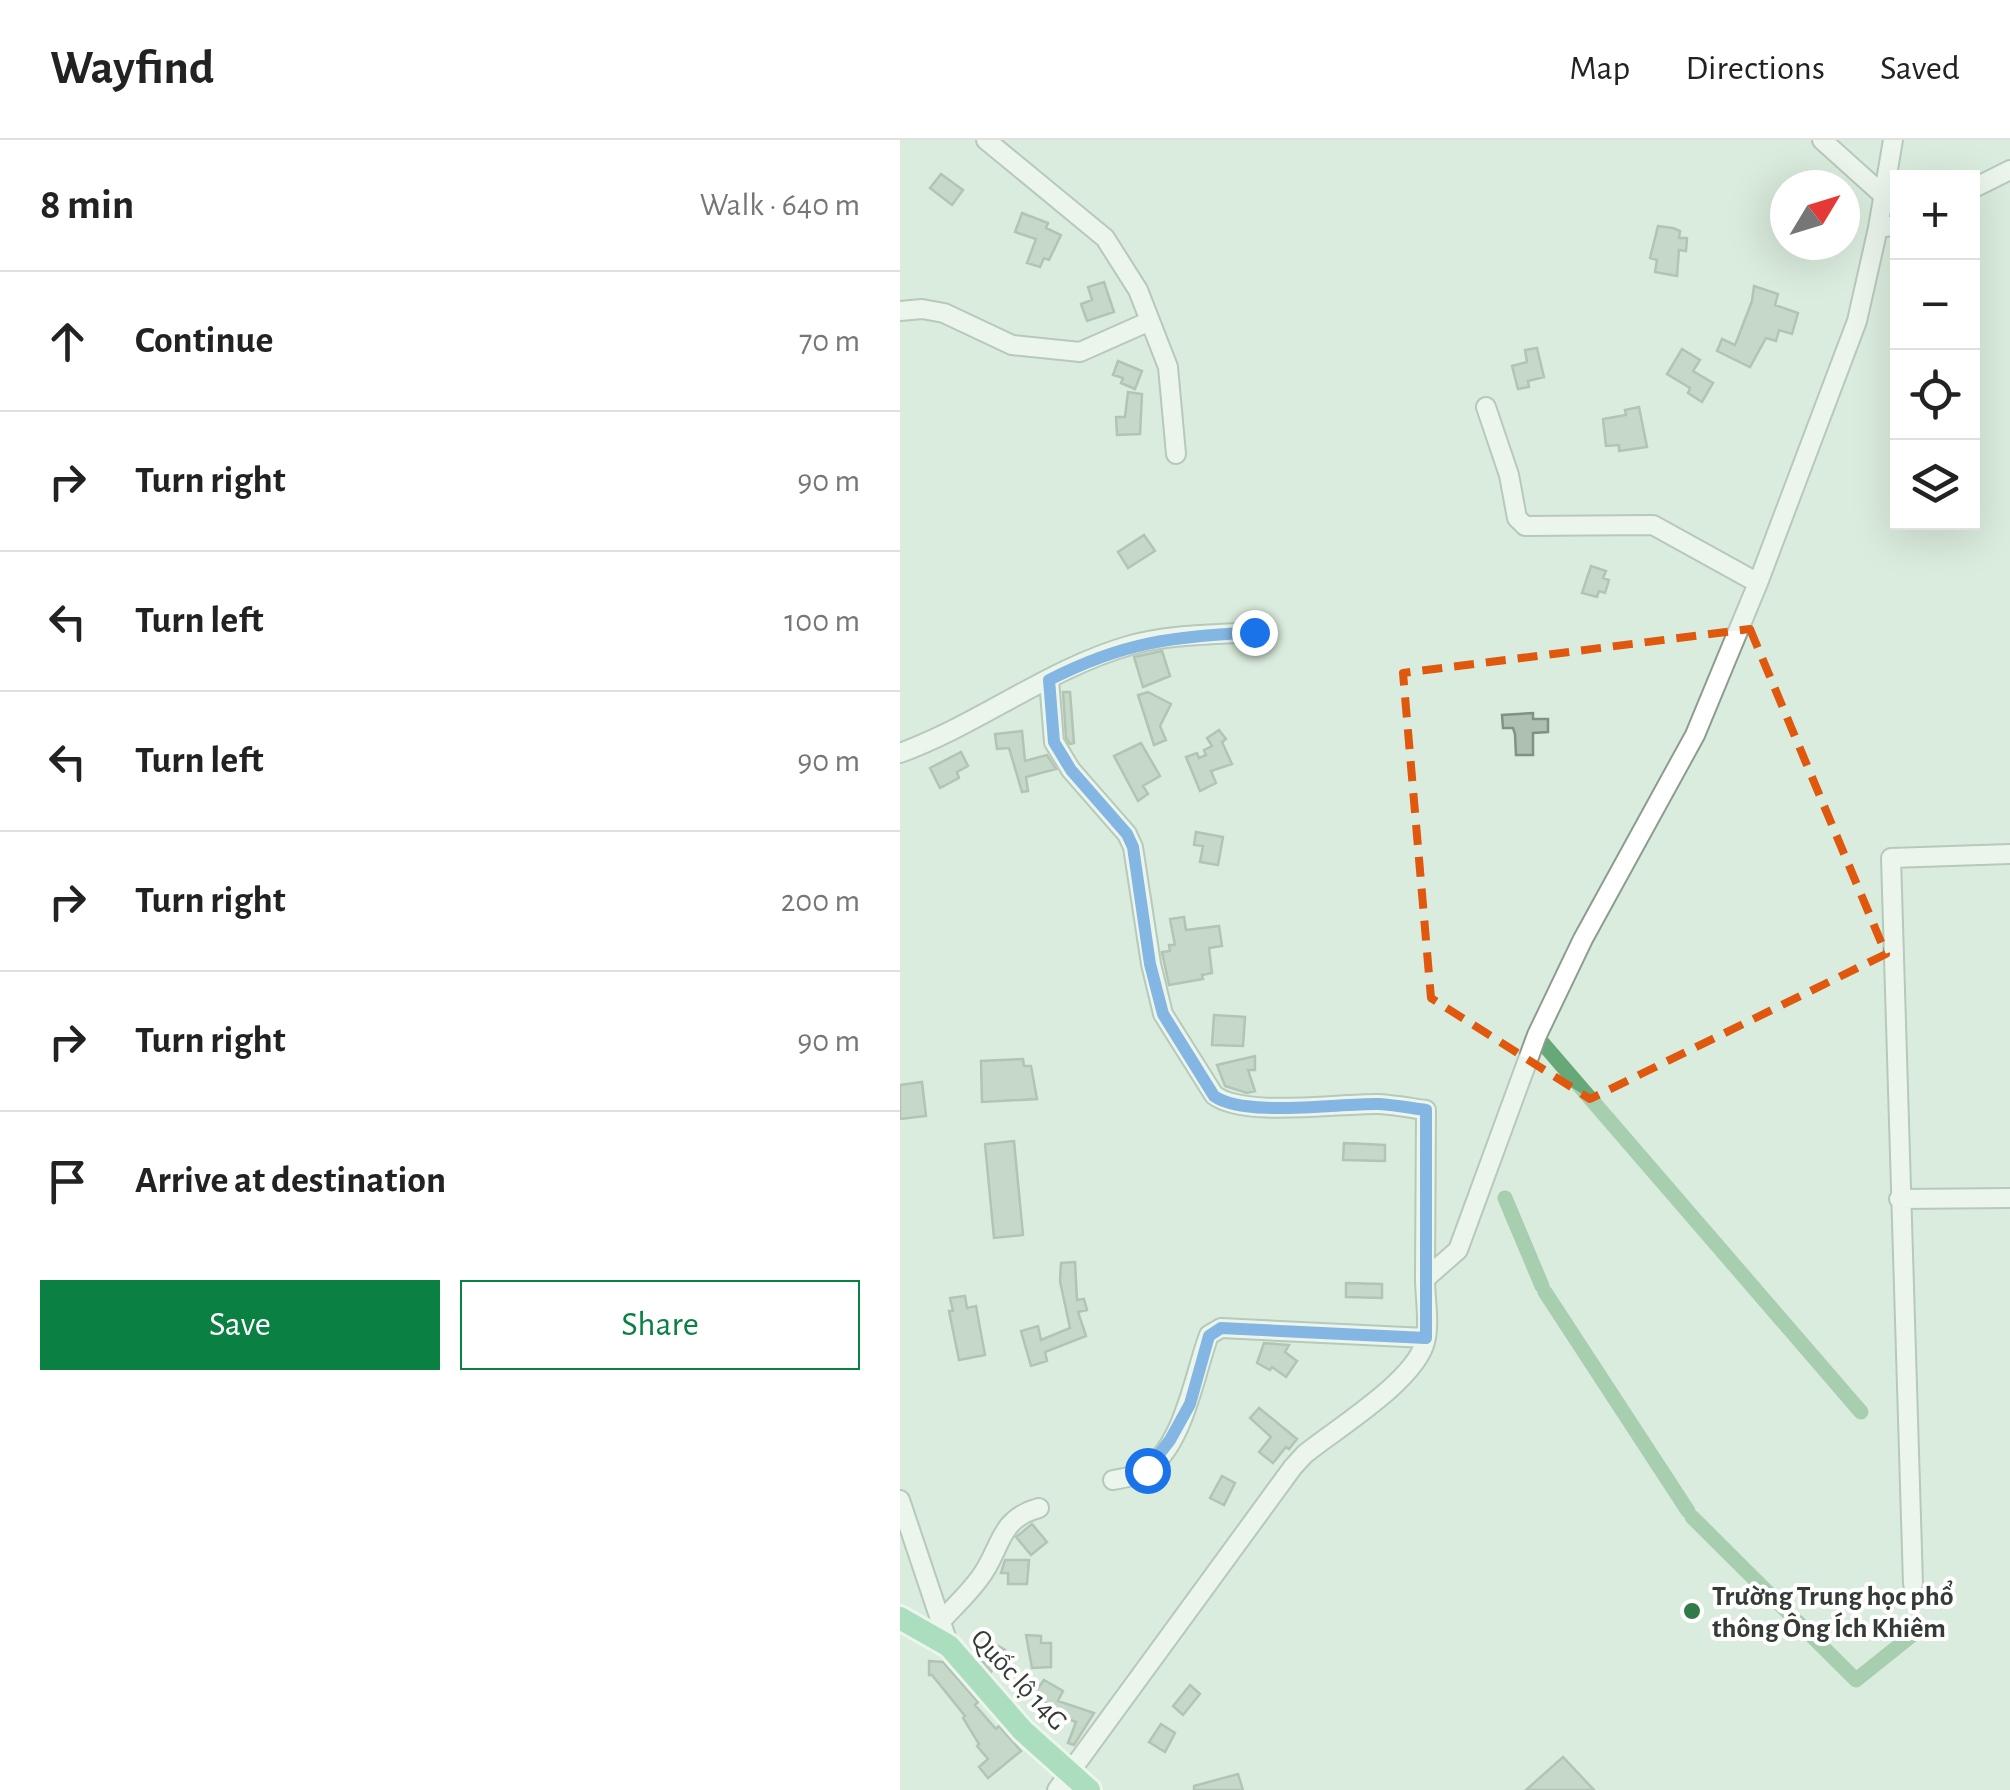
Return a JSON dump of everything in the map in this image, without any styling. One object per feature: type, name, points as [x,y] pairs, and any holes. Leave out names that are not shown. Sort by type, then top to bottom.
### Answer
[{"type":"main road","name":"Quốc lộ 14G","points":[[900,1618],[949,1646],[1063,1780],[1088,1790]]},
{"type":"street","points":[[986,140],[1105,238],[1138,290],[1168,367],[1176,454]]},
{"type":"street","points":[[1822,140],[1882,194]]},
{"type":"street","points":[[1425,1278],[1458,1250],[1537,1035],[1582,939],[1695,735],[1758,583],[1857,321],[1888,227],[1882,194],[1893,140]]},
{"type":"street","points":[[1980,184],[2010,170]]},
{"type":"street","points":[[900,311],[922,309],[944,314],[1012,345],[1080,352],[1150,321]]},
{"type":"street","points":[[1486,407],[1509,476],[1516,518],[1524,526],[1653,525],[1758,583]]},
{"type":"street","points":[[900,753],[1088,661],[1131,645],[1166,638],[1254,632]]},
{"type":"street","points":[[1049,680],[1054,742],[1071,770],[1127,834],[1133,847],[1150,964],[1163,1014],[1214,1096],[1227,1104],[1250,1108],[1378,1104],[1426,1110],[1426,1338],[1421,1354],[1398,1380],[1293,1467],[1063,1780]]},
{"type":"street","points":[[1912,1584],[1892,858],[2010,854]]},
{"type":"street","points":[[1900,1199],[2010,1198]]},
{"type":"street","points":[[1112,1480],[1134,1476],[1156,1461],[1190,1404],[1209,1336],[1221,1328],[1426,1338]]},
{"type":"street","points":[[900,1500],[949,1646]]},
{"type":"street","points":[[941,1620],[982,1576],[1012,1522],[1022,1513],[1039,1508]]},
{"type":"highlighted area","points":[[1750,629],[1886,954],[1590,1099],[1431,998],[1403,673]]},
{"type":"building","points":[[941,174],[963,190],[952,205],[930,188]]},
{"type":"building","points":[[1022,213],[1048,223],[1046,228],[1061,235],[1049,260],[1044,258],[1040,267],[1027,263],[1036,239],[1015,232]]},
{"type":"building","points":[[1658,226],[1673,228],[1680,231],[1679,238],[1687,238],[1686,251],[1679,250],[1677,276],[1655,272],[1657,260],[1650,258]]},
{"type":"building","points":[[1104,282],[1114,312],[1087,321],[1081,304],[1092,300],[1088,287]]},
{"type":"building","points":[[1754,286],[1778,294],[1775,305],[1798,313],[1792,334],[1779,330],[1776,341],[1766,338],[1750,367],[1717,351],[1722,339],[1735,345]]},
{"type":"building","points":[[1537,348],[1544,377],[1528,381],[1529,387],[1518,389],[1512,366],[1527,362],[1525,350]]},
{"type":"building","points":[[1682,349],[1700,360],[1693,371],[1713,383],[1702,402],[1688,393],[1690,388],[1667,374]]},
{"type":"building","points":[[1118,361],[1142,371],[1135,389],[1113,375]]},
{"type":"building","points":[[1128,392],[1142,394],[1140,434],[1117,435],[1116,417],[1125,417]]},
{"type":"building","points":[[1639,407],[1647,447],[1619,451],[1619,445],[1606,446],[1603,419],[1626,415],[1625,410]]},
{"type":"building","points":[[1144,535],[1155,551],[1128,568],[1118,552]]},
{"type":"building","points":[[1591,566],[1606,571],[1603,578],[1609,580],[1605,593],[1599,591],[1597,597],[1582,593]]},
{"type":"building","points":[[1162,651],[1170,676],[1143,687],[1134,657]]},
{"type":"building","points":[[1063,692],[1070,692],[1074,743],[1070,744],[1066,738]]},
{"type":"building","points":[[1148,692],[1171,704],[1160,726],[1166,740],[1154,745],[1138,695]]},
{"type":"building","points":[[1533,713],[1533,719],[1548,719],[1548,732],[1533,733],[1533,755],[1516,755],[1513,728],[1503,728],[1502,715]]},
{"type":"building","points":[[1219,730],[1226,739],[1222,742],[1232,764],[1211,771],[1216,783],[1200,791],[1186,757],[1206,755],[1204,750],[1212,746],[1207,738]]},
{"type":"building","points":[[1022,731],[1025,761],[1047,755],[1056,769],[1026,777],[1028,791],[1022,792],[1009,748],[997,749],[995,734]]},
{"type":"building","points":[[1141,743],[1160,776],[1143,786],[1148,794],[1138,801],[1114,756]]},
{"type":"building","points":[[961,752],[968,766],[957,772],[959,778],[940,788],[930,768]]},
{"type":"building","points":[[1196,832],[1223,837],[1218,865],[1200,862],[1203,846],[1194,845]]},
{"type":"building","points":[[1184,917],[1186,930],[1219,926],[1222,946],[1209,948],[1212,973],[1202,975],[1203,979],[1169,985],[1162,952],[1175,945],[1170,919]]},
{"type":"building","points":[[1214,1015],[1245,1017],[1243,1046],[1212,1045]]},
{"type":"building","points":[[1255,1056],[1255,1070],[1248,1070],[1255,1091],[1247,1093],[1225,1086],[1217,1065]]},
{"type":"building","points":[[1023,1059],[1024,1066],[1031,1066],[1037,1099],[982,1102],[981,1061]]},
{"type":"building","points":[[922,1082],[926,1116],[900,1119],[900,1085]]},
{"type":"building","points":[[1014,1141],[1023,1235],[994,1238],[985,1144]]},
{"type":"building","points":[[1344,1143],[1385,1145],[1385,1161],[1343,1160]]},
{"type":"building","points":[[1075,1262],[1077,1300],[1084,1299],[1087,1310],[1078,1312],[1086,1336],[1045,1352],[1047,1361],[1031,1366],[1021,1331],[1038,1326],[1041,1340],[1070,1328],[1060,1281],[1061,1263]]},
{"type":"building","points":[[1346,1283],[1382,1284],[1382,1298],[1346,1297]]},
{"type":"building","points":[[965,1296],[967,1308],[976,1306],[985,1355],[959,1360],[950,1298]]},
{"type":"building","points":[[1264,1343],[1289,1345],[1285,1352],[1297,1361],[1286,1377],[1257,1363]]},
{"type":"building","points":[[1259,1408],[1297,1439],[1273,1463],[1259,1452],[1271,1437],[1250,1418]]},
{"type":"building","points":[[1222,1476],[1235,1483],[1224,1505],[1210,1498]]},
{"type":"building","points":[[1032,1524],[1047,1542],[1031,1555],[1016,1537]]},
{"type":"building","points":[[1005,1560],[1029,1560],[1027,1584],[1008,1584],[1008,1573],[1001,1573]]},
{"type":"building","points":[[1026,1635],[1041,1636],[1041,1643],[1051,1643],[1051,1667],[1032,1668]]},
{"type":"building","points":[[987,1639],[1005,1650],[991,1672],[977,1655]]},
{"type":"building","points":[[929,1661],[943,1662],[996,1729],[999,1726],[1021,1751],[988,1778],[979,1767],[988,1759],[977,1746],[965,1716],[929,1675]]},
{"type":"building","points":[[1044,1680],[1063,1691],[1058,1701],[1094,1713],[1074,1745],[1068,1743],[1076,1722],[1046,1711],[1049,1705],[1034,1694]]},
{"type":"building","points":[[1190,1685],[1200,1694],[1183,1715],[1173,1706]]},
{"type":"building","points":[[1161,1724],[1175,1733],[1165,1752],[1149,1742]]},
{"type":"building","points":[[1563,1757],[1594,1790],[1526,1790]]},
{"type":"building","points":[[1238,1774],[1243,1790],[1194,1790],[1194,1786]]},
{"type":"waterway","points":[[1539,1039],[1861,1412]]},
{"type":"waterway","points":[[1505,1198],[1542,1286]]},
{"type":"waterway","points":[[1545,1292],[1688,1511]]},
{"type":"waterway","points":[[1692,1517],[1856,1680],[1921,1628]]},
{"type":"place","name":"Trường Trung học phổ thông Ông Ích Khiêm","points":[[1692,1611]]},
{"type":"route","points":[[1147,1470],[1190,1404],[1209,1336],[1221,1328],[1426,1338],[1426,1110],[1378,1104],[1250,1108],[1227,1104],[1214,1096],[1163,1014],[1150,964],[1133,847],[1127,834],[1071,770],[1052,736],[1049,680],[1131,645],[1166,638],[1254,632]]}]
